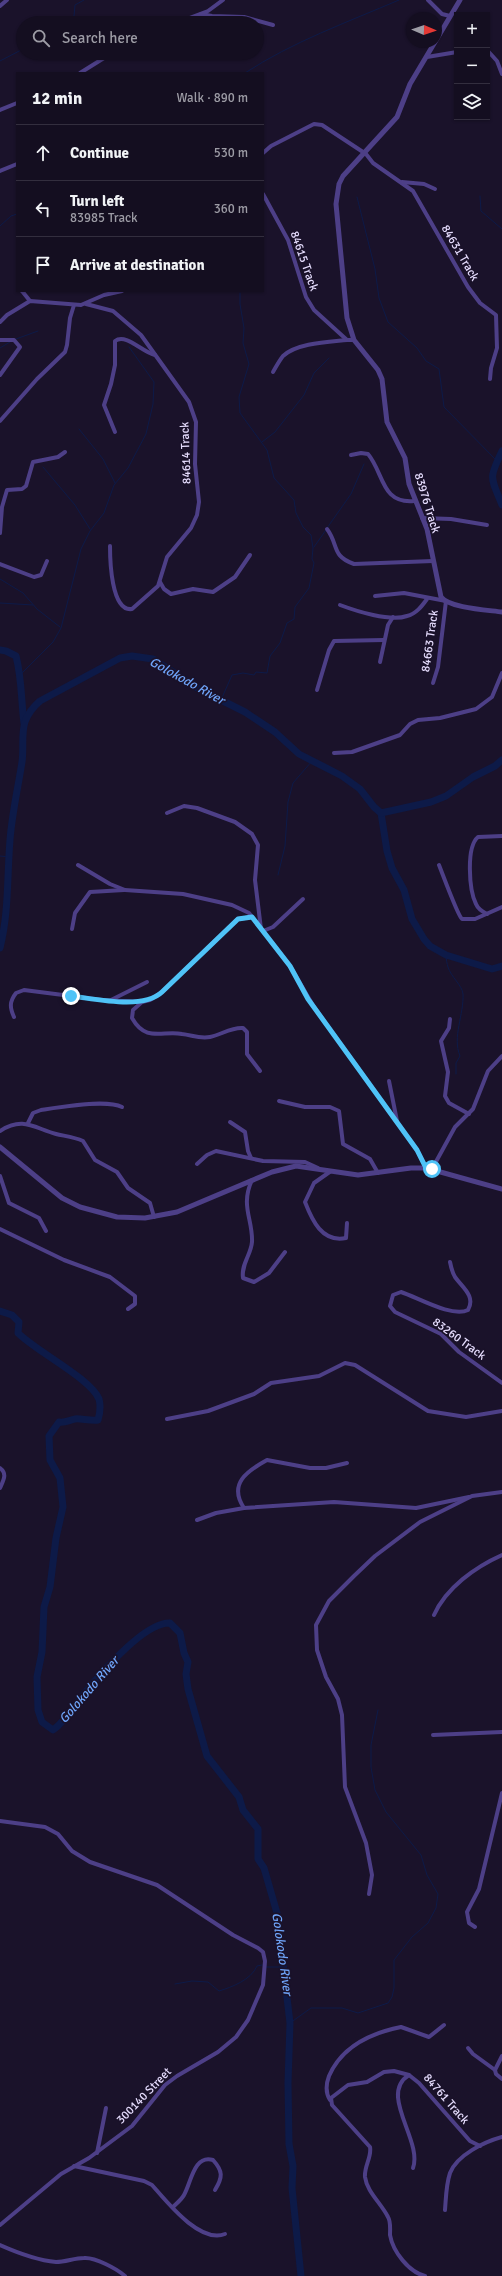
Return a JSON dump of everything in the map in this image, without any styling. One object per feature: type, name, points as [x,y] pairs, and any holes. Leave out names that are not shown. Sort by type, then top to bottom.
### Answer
[{"type":"street","points":[[0,6],[7,0]]},
{"type":"street","points":[[195,16],[214,7],[223,0]]},
{"type":"street","points":[[428,0],[442,14],[450,16]]},
{"type":"street","points":[[273,372],[280,360],[291,351],[323,342],[354,340],[347,318],[336,204],[341,180],[366,154],[397,117],[410,84],[460,0]]},
{"type":"street","points":[[200,14],[212,16]]},
{"type":"street","points":[[264,23],[273,25]]},
{"type":"street","points":[[427,57],[454,52]]},
{"type":"street","points":[[490,53],[497,61],[502,74]]},
{"type":"street","points":[[82,72],[101,60]]},
{"type":"street","points":[[0,110],[16,103]]},
{"type":"street","name":"84631 Track","points":[[264,152],[271,146],[318,124],[326,127],[366,154],[373,163],[398,181],[414,190],[468,287],[480,303],[496,315],[497,348],[491,368],[490,379]]},
{"type":"street","points":[[0,170],[16,164]]},
{"type":"street","points":[[398,181],[424,184],[436,189]]},
{"type":"street","name":"84615 Track","points":[[264,196],[288,240],[306,297],[314,310],[347,340]]},
{"type":"street","points":[[23,292],[30,301]]},
{"type":"street","points":[[0,322],[7,315],[30,301],[74,305],[86,304],[104,295],[118,292]]},
{"type":"street","name":"84614 Track","points":[[86,304],[113,311],[141,335],[186,396],[194,416],[196,431],[195,481],[199,502],[197,515],[191,528],[167,557],[160,582],[136,607],[131,609],[124,607],[115,591],[110,568],[110,546]]},
{"type":"street","points":[[0,422],[64,352],[67,345],[70,318],[74,305]]},
{"type":"street","points":[[115,432],[104,405],[115,365],[115,342],[120,339],[128,340],[145,352],[155,355]]},
{"type":"street","points":[[0,340],[14,340],[20,347],[0,374]]},
{"type":"street","name":"83976 Track","points":[[354,340],[378,370],[382,379],[387,422],[405,458],[408,479],[414,501],[422,518],[438,586],[446,601]]},
{"type":"street","points":[[0,533],[2,507],[7,490],[26,486],[34,462],[58,457],[65,452]]},
{"type":"street","points":[[351,455],[361,453],[368,454],[390,494],[402,500],[414,501]]},
{"type":"street","points":[[422,518],[451,519],[487,525]]},
{"type":"street","points":[[327,529],[333,539],[336,553],[346,561],[354,564],[433,561]]},
{"type":"street","points":[[160,582],[166,591],[171,594],[193,589],[213,592],[235,577],[250,555]]},
{"type":"street","points":[[0,564],[34,577],[41,574],[47,561]]},
{"type":"street","points":[[375,596],[404,593],[502,612]]},
{"type":"street","points":[[340,606],[356,612],[393,617],[408,616],[421,607],[428,598]]},
{"type":"street","name":"84663 Track","points":[[433,683],[438,667],[446,601]]},
{"type":"street","points":[[380,662],[384,640],[393,617]]},
{"type":"street","points":[[317,690],[329,650],[334,641],[384,640]]},
{"type":"street","points":[[334,753],[357,750],[400,735],[410,724],[418,720],[465,713],[484,704],[492,696],[502,673]]},
{"type":"street","points":[[166,813],[184,806],[197,808],[243,825],[252,834],[258,845],[255,880],[262,930]]},
{"type":"street","points":[[487,914],[475,903],[469,854],[474,840],[478,836],[502,836]]},
{"type":"street","points":[[78,865],[110,884],[125,890]]},
{"type":"street","points":[[438,866],[450,890],[460,918],[468,921],[502,907]]},
{"type":"street","points":[[72,929],[75,913],[90,892],[125,890],[162,892],[204,898],[232,905],[252,917],[290,966],[308,999],[397,1121],[421,1156],[426,1168]]},
{"type":"street","points":[[262,930],[273,927],[303,899]]},
{"type":"street","points":[[252,917],[238,919],[158,996],[142,1002],[132,1010],[132,1018],[142,1029],[151,1033],[166,1035],[181,1033],[201,1038],[243,1028],[247,1032],[247,1054],[260,1071]]},
{"type":"street","points":[[110,1000],[147,982]]},
{"type":"street","points":[[14,1018],[10,1005],[13,996],[19,991],[142,1002]]},
{"type":"street","points":[[450,1018],[448,1028],[442,1041],[448,1072],[445,1096],[449,1103],[469,1114]]},
{"type":"street","points":[[432,1169],[455,1128],[475,1106],[486,1076],[502,1056]]},
{"type":"street","points":[[389,1081],[397,1121]]},
{"type":"street","points":[[279,1101],[305,1107],[330,1107],[339,1111],[343,1144],[370,1159],[378,1173]]},
{"type":"street","points":[[28,1123],[33,1114],[41,1110],[102,1102],[113,1103],[122,1107]]},
{"type":"street","points":[[230,1122],[245,1132],[248,1151],[252,1158]]},
{"type":"street","points":[[0,1131],[16,1124],[28,1123],[54,1133],[83,1141],[95,1160],[117,1172],[128,1188],[150,1203],[154,1216]]},
{"type":"street","points":[[0,1147],[46,1186],[71,1203],[108,1215],[137,1218],[186,1209],[252,1180],[287,1168],[318,1168],[358,1175],[411,1168],[426,1168],[502,1189]]},
{"type":"street","points":[[197,1164],[214,1152],[268,1162],[305,1162],[318,1168]]},
{"type":"street","points":[[332,1171],[314,1183],[305,1202],[317,1228],[323,1233],[346,1238],[347,1223]]},
{"type":"street","points":[[0,1176],[9,1203],[38,1218],[46,1231]]},
{"type":"street","points":[[252,1180],[248,1191],[246,1209],[252,1244],[243,1266],[243,1278],[254,1282],[262,1278],[285,1252]]},
{"type":"street","points":[[0,1229],[64,1260],[116,1281],[136,1296],[135,1304],[128,1309]]},
{"type":"street","name":"83260 Track","points":[[450,1262],[455,1276],[469,1293],[470,1304],[468,1310],[459,1312],[450,1310],[397,1292],[390,1299],[390,1306],[402,1315],[440,1334],[459,1352],[502,1383]]},
{"type":"street","points":[[167,1419],[208,1411],[249,1396],[271,1383],[319,1376],[345,1363],[355,1365],[428,1411],[466,1417],[502,1411]]},
{"type":"street","points":[[244,1508],[237,1495],[239,1484],[246,1474],[267,1460],[287,1465],[326,1468],[347,1463]]},
{"type":"street","points":[[0,1468],[4,1471],[5,1476],[0,1488]]},
{"type":"street","points":[[197,1520],[244,1508],[334,1502],[416,1508],[472,1496],[502,1492]]},
{"type":"street","points":[[369,1894],[372,1875],[366,1843],[345,1787],[342,1715],[338,1699],[326,1677],[317,1650],[316,1624],[330,1600],[375,1556],[420,1522],[472,1496]]},
{"type":"street","points":[[434,1616],[442,1600],[455,1587],[480,1567],[502,1555]]},
{"type":"street","points":[[433,1735],[502,1732]]},
{"type":"street","points":[[475,1926],[469,1923],[467,1912],[479,1889],[502,1793]]},
{"type":"street","name":"300140 Street","points":[[0,1821],[40,1825],[50,1829],[62,1837],[72,1850],[90,1862],[157,1885],[233,1935],[258,1948],[264,1956],[264,1975],[255,2003],[248,2020],[236,2037],[218,2052],[176,2076],[160,2092],[137,2121],[97,2153],[74,2166],[48,2184],[0,2225]]},
{"type":"street","points":[[425,2276],[403,2260],[396,2251],[390,2236],[388,2217],[366,2181],[365,2171],[370,2154],[370,2146],[332,2105],[326,2088],[331,2072],[343,2054],[355,2044],[401,2027],[429,2037],[444,2025]]},
{"type":"street","points":[[468,2048],[495,2070],[496,2074],[502,2079]]},
{"type":"street","points":[[495,2070],[502,2056]]},
{"type":"street","name":"84761 Track","points":[[330,2100],[332,2096],[348,2085],[366,2082],[384,2072],[394,2071],[409,2075],[419,2083],[470,2142],[480,2146]]},
{"type":"street","points":[[409,2075],[401,2085],[398,2098],[400,2112],[412,2145],[415,2160],[413,2168]]},
{"type":"street","points":[[97,2153],[106,2108]]},
{"type":"street","points":[[445,2210],[448,2180],[452,2168],[480,2146],[502,2137]]},
{"type":"street","points":[[173,2207],[184,2195],[197,2165],[204,2160],[213,2160],[221,2169],[221,2180],[215,2190]]},
{"type":"street","points":[[74,2166],[144,2181],[198,2230],[216,2236],[225,2234]]},
{"type":"street","points":[[0,2244],[23,2255],[46,2261],[66,2262],[89,2258],[113,2266],[125,2276]]},
{"type":"waterway","points":[[74,16],[75,5],[84,0]]},
{"type":"waterway","points":[[247,72],[301,42],[399,0]]},
{"type":"waterway","points":[[0,61],[16,53]]},
{"type":"waterway","points":[[480,196],[481,211],[502,229]]},
{"type":"waterway","points":[[357,197],[375,269],[379,298],[388,322],[417,348],[426,361],[439,369],[444,407],[497,461]]},
{"type":"waterway","points":[[0,226],[11,216],[16,214]]},
{"type":"waterway","points":[[221,700],[232,675],[243,673],[254,675],[256,672],[267,673],[270,656],[280,643],[287,623],[294,619],[295,607],[309,588],[314,563],[312,559],[313,548],[311,535],[303,527],[296,513],[294,500],[274,478],[267,450],[240,413],[239,397],[249,364],[243,343],[244,328],[240,304],[240,293]]},
{"type":"waterway","points":[[16,339],[38,331]]},
{"type":"waterway","points":[[0,348],[10,342]]},
{"type":"waterway","points":[[20,675],[53,642],[61,628],[81,549],[90,531],[104,513],[114,485],[128,468],[146,434],[153,404],[154,382],[129,347]]},
{"type":"waterway","points":[[262,442],[275,432],[304,395],[314,373],[329,358]]},
{"type":"waterway","points":[[79,429],[103,459],[115,483]]},
{"type":"waterway","name":"Golokodo River","points":[[502,451],[493,473],[493,483],[502,505]]},
{"type":"waterway","points":[[327,528],[351,494],[364,464]]},
{"type":"waterway","points":[[43,467],[75,505],[90,529]]},
{"type":"waterway","points":[[314,547],[326,530]]},
{"type":"waterway","points":[[0,579],[23,593],[37,609],[60,627]]},
{"type":"waterway","points":[[0,603],[33,605]]},
{"type":"waterway","points":[[0,650],[16,656],[24,723]]},
{"type":"waterway","name":"Golokodo River","points":[[0,948],[5,921],[11,830],[22,762],[23,731],[26,719],[31,710],[40,701],[120,658],[132,656],[153,659],[199,689],[245,712],[275,732],[299,754],[342,776],[360,789],[374,807],[381,813],[431,802],[446,796],[473,777],[495,766],[502,760]]},
{"type":"waterway","points":[[278,875],[285,846],[288,802],[293,783],[312,761]]},
{"type":"waterway","points":[[381,813],[387,851],[392,868],[404,890],[412,919],[424,939],[430,946],[446,955],[492,969],[502,966]]},
{"type":"waterway","points":[[0,856],[10,857]]},
{"type":"waterway","points":[[446,955],[449,971],[461,987],[463,994],[457,1041],[460,1056],[456,1063],[456,1074]]},
{"type":"waterway","name":"Golokodo River","points":[[0,1311],[12,1315],[19,1322],[18,1333],[85,1382],[94,1391],[100,1404],[98,1420],[73,1419],[66,1422],[59,1422],[49,1436],[50,1460],[60,1478],[63,1507],[56,1538],[50,1587],[44,1607],[42,1652],[37,1677],[38,1710],[42,1722],[53,1730],[57,1727],[108,1666],[134,1641],[159,1625],[170,1623],[180,1633],[184,1653],[188,1662],[186,1674],[188,1689],[207,1756],[239,1797],[243,1810],[258,1829],[258,1859],[264,1868],[277,1913],[290,2023],[288,2083],[289,2144],[293,2166],[292,2188],[301,2276]]},
{"type":"waterway","points":[[290,2023],[311,2008],[342,2008],[358,2013],[388,2003],[392,1997],[394,1988],[394,1960],[412,1937],[428,1923],[436,1908],[438,1894],[427,1875],[421,1855],[386,1812],[375,1790],[371,1767],[371,1745],[378,1710]]},
{"type":"waterway","points":[[175,1984],[192,1981],[208,1982],[219,1991],[246,1979],[257,1966],[262,1965]]},
{"type":"waterway","points":[[266,1967],[285,1967]]},
{"type":"route","points":[[71,996],[102,1000],[142,1002],[150,1000],[158,996],[238,919],[247,916],[252,917],[270,943],[290,966],[308,999],[354,1060],[417,1150],[425,1163],[426,1168],[432,1169]]}]
